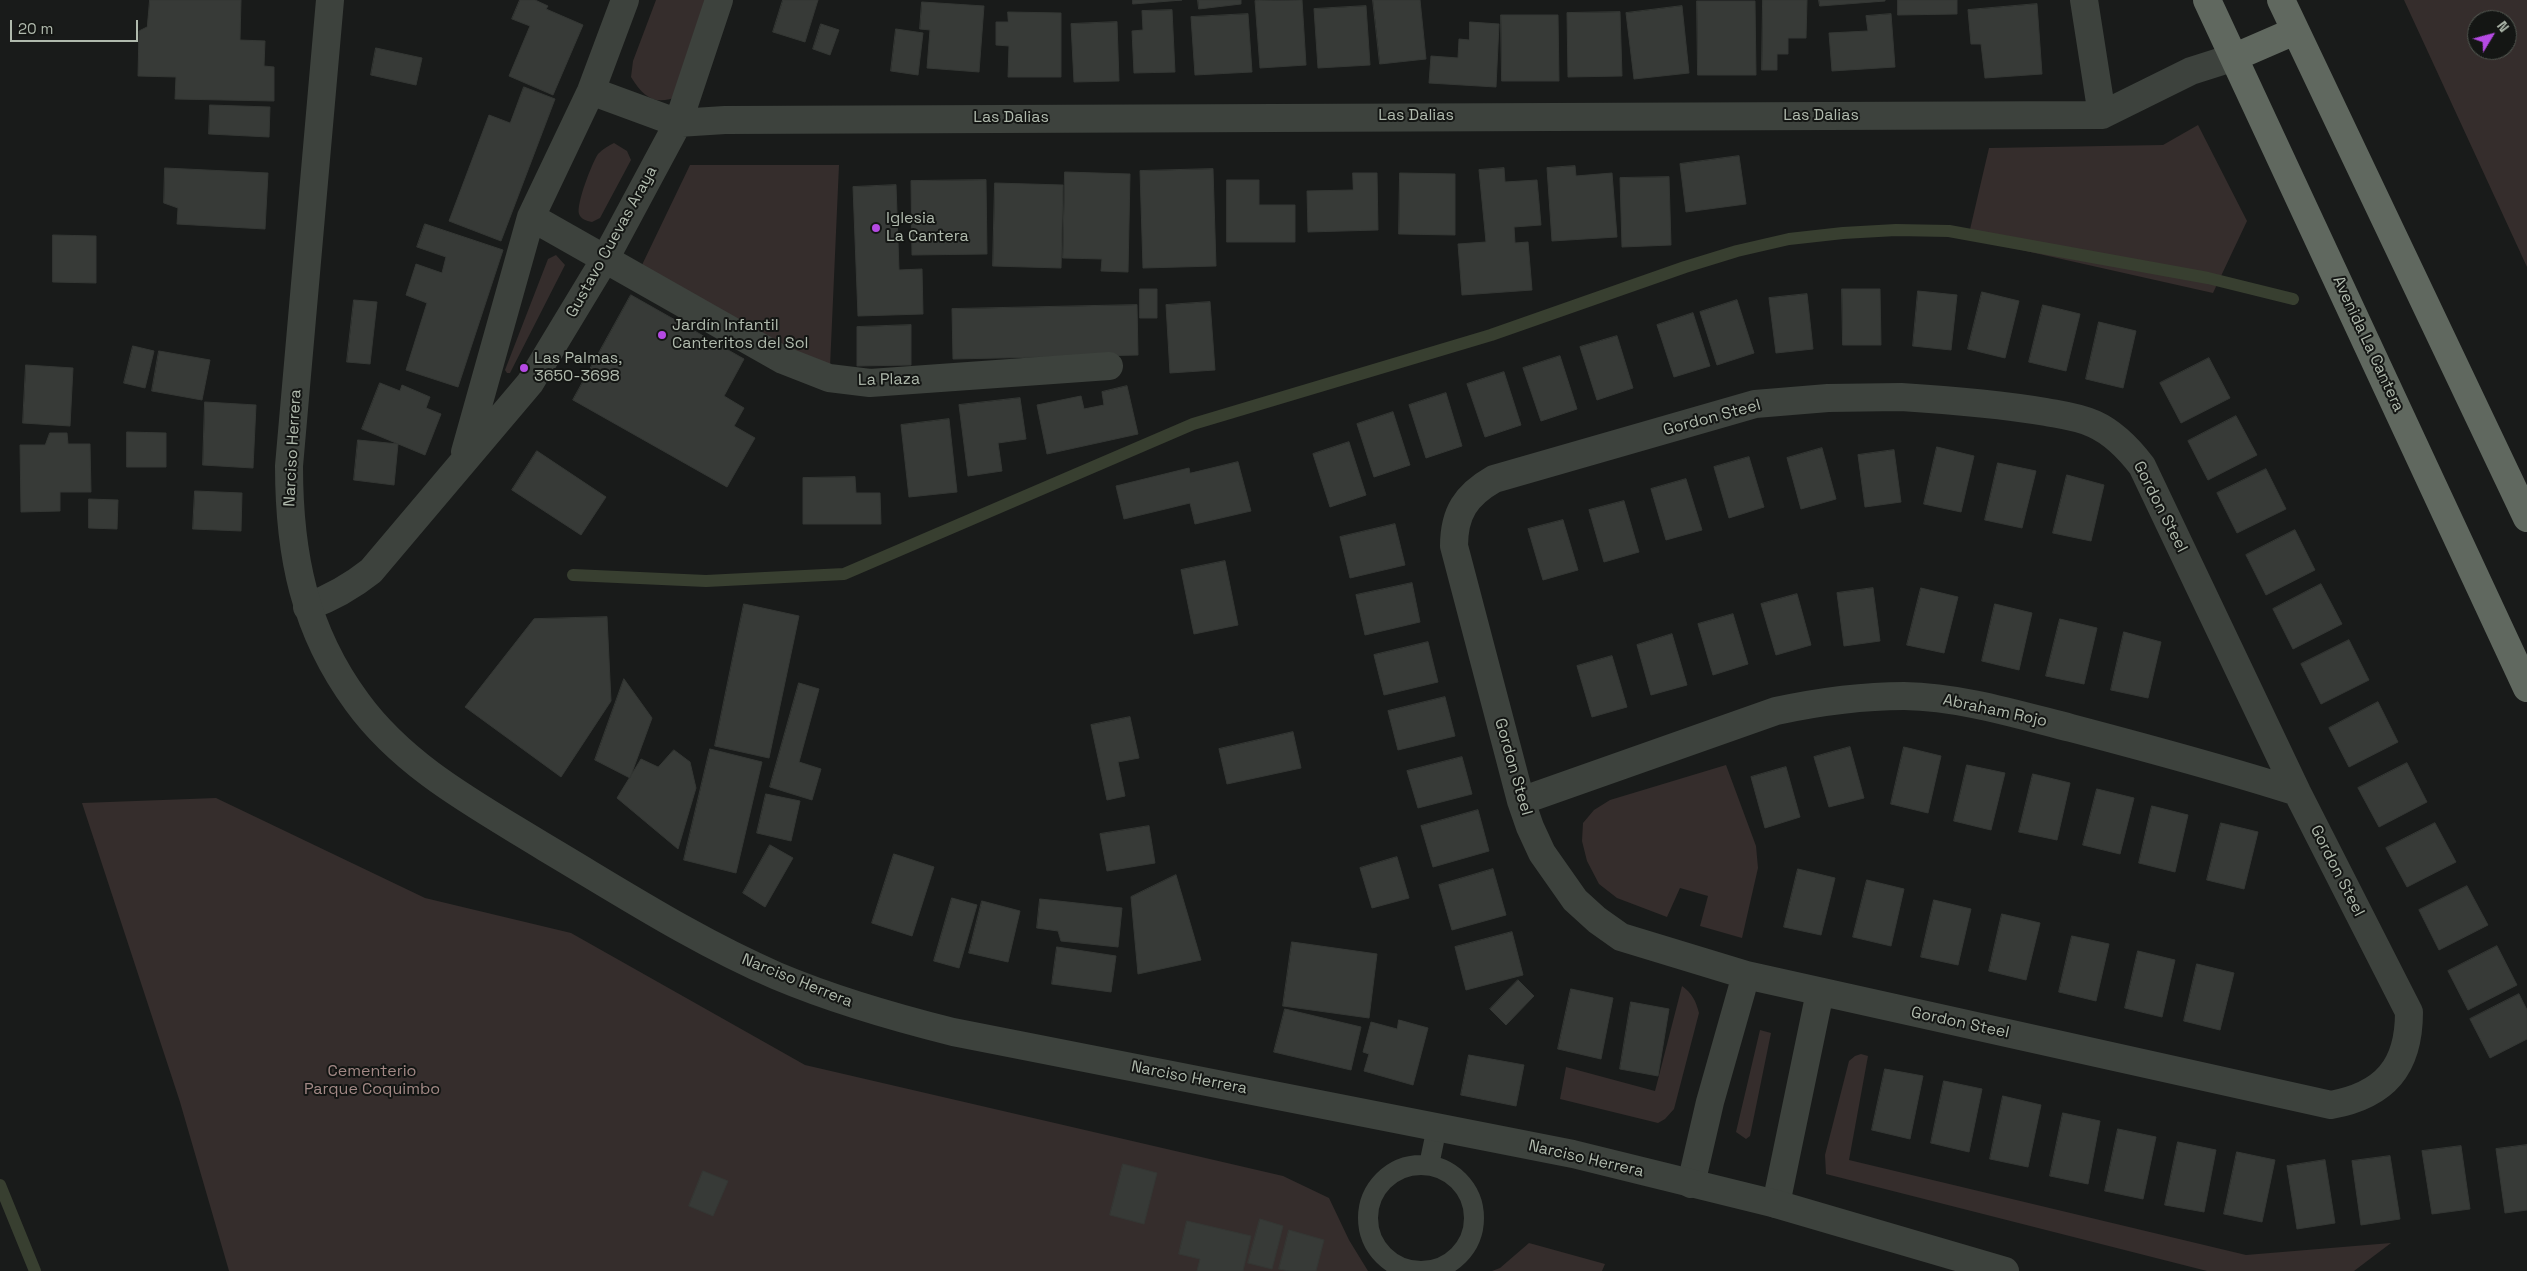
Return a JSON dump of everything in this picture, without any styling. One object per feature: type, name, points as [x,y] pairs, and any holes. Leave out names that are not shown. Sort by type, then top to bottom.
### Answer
[{"type":"highway","name":"Avenida La Cantera","points":[[2207,0],[2527,688]]},
{"type":"highway","points":[[2281,0],[2527,518]]},
{"type":"highway","points":[[2235,57],[2295,31]]},
{"type":"street","name":"Narciso Herrera","points":[[330,0],[289,466],[289,514],[294,552],[307,607],[332,664],[357,702],[387,738],[421,769],[459,795],[664,918],[720,949],[777,976],[836,999],[894,1017],[953,1032],[1573,1154],[1776,1204],[2006,1271]]},
{"type":"street","name":"Gustavo Cuevas Araya","points":[[463,460],[531,217],[592,91],[625,0]]},
{"type":"street","name":"Gustavo Cuevas Araya","points":[[307,607],[331,598],[352,586],[371,571],[530,383],[604,260],[678,123],[719,0]]},
{"type":"street","points":[[2084,0],[2102,115]]},
{"type":"street","name":"Las Dalias","points":[[592,91],[678,123],[735,120],[1366,116],[2102,115],[2191,71],[2235,57]]},
{"type":"street","name":"La Plaza","points":[[531,217],[783,360],[829,378],[870,383],[1109,366]]},
{"type":"street","name":"Gordon Steel","points":[[1901,397],[2017,407],[2075,418],[2094,424],[2111,434],[2128,448],[2142,466],[2153,486],[2297,792],[2409,1012],[2409,1035],[2402,1057],[2394,1070],[2373,1091],[2353,1101],[2331,1105],[1746,976],[1620,937],[1597,920],[1575,900],[1552,869],[1542,853],[1521,801],[1454,546],[1454,531],[1465,503],[1478,488],[1494,479],[1755,404],[1828,398],[1901,397]]},
{"type":"street","name":"Abraham Rojo","points":[[1521,801],[1776,711],[1818,702],[1904,696],[1990,707],[2213,765],[2297,792]]},
{"type":"street","points":[[1691,1184],[1710,1102],[1746,976]]},
{"type":"street","points":[[1776,1204],[1820,992]]},
{"type":"lane","points":[[1429,1165],[1437,1127]]},
{"type":"lane","points":[[1429,1165],[1449,1172],[1464,1186],[1473,1206],[1474,1226],[1466,1246],[1452,1261],[1433,1270],[1412,1270],[1393,1263],[1378,1249],[1369,1229],[1369,1209],[1375,1189],[1389,1174],[1409,1166],[1429,1165]]},
{"type":"green space","points":[[656,0],[706,0],[679,96],[663,100],[657,100],[646,95],[631,77],[633,61]]},
{"type":"green space","points":[[2404,0],[2527,0],[2527,267]]},
{"type":"green space","points":[[2198,125],[2247,221],[2213,293],[1968,238],[1989,148],[2163,145]]},
{"type":"green space","points":[[614,143],[627,151],[631,160],[600,218],[592,222],[588,221],[579,214],[585,184],[598,154]]},
{"type":"green space","points":[[690,165],[839,165],[830,367],[771,341],[641,267]]},
{"type":"green space","points":[[556,255],[565,265],[510,373],[507,373],[505,370],[548,259]]},
{"type":"green space","points":[[1726,765],[1756,846],[1758,868],[1742,938],[1700,926],[1708,896],[1680,888],[1667,917],[1617,898],[1599,884],[1587,861],[1582,841],[1583,823],[1594,810],[1610,800]]},
{"type":"green space","name":"Cementerio Parque Coquimbo","points":[[216,798],[425,898],[571,933],[805,1065],[1283,1176],[1329,1198],[1349,1240],[1368,1271],[229,1271],[180,1102],[82,803]]},
{"type":"green space","points":[[1682,986],[1693,998],[1699,1013],[1674,1109],[1665,1119],[1658,1123],[1560,1099],[1566,1067],[1655,1091]]},
{"type":"green space","points":[[1760,1030],[1771,1033],[1750,1136],[1746,1139],[1736,1132]]},
{"type":"green space","points":[[1861,1054],[1868,1056],[1849,1160],[2246,1255],[2391,1243],[2354,1271],[2207,1271],[1826,1174],[1825,1155],[1849,1061]]},
{"type":"green space","points":[[1529,1243],[1605,1264],[1602,1271],[1492,1271],[1500,1268]]},
{"type":"building","points":[[150,0],[241,0],[240,40],[265,41],[264,66],[274,67],[274,101],[175,99],[176,77],[138,76],[139,31],[147,27]]},
{"type":"building","points":[[520,0],[535,0],[548,6],[546,9],[583,25],[553,95],[509,76],[530,26],[512,19]]},
{"type":"building","points":[[783,0],[818,0],[805,42],[773,32]]},
{"type":"building","points":[[1133,0],[1182,0],[1133,4]]},
{"type":"building","points":[[1198,0],[1241,0],[1241,4],[1199,9]]},
{"type":"building","points":[[1302,0],[1306,65],[1260,68],[1255,1]]},
{"type":"building","points":[[1373,0],[1420,0],[1426,59],[1380,64]]},
{"type":"building","points":[[1763,0],[1807,0],[1806,38],[1788,38],[1788,54],[1777,54],[1777,70],[1762,70]]},
{"type":"building","points":[[1819,0],[1885,0],[1885,1],[1820,6]]},
{"type":"building","points":[[1898,0],[1957,0],[1957,14],[1898,15]]},
{"type":"building","points":[[1697,1],[1755,1],[1756,75],[1698,75]]},
{"type":"building","points":[[922,2],[984,6],[979,72],[927,68],[930,30],[920,29]]},
{"type":"building","points":[[2037,4],[2042,74],[1985,78],[1981,44],[1971,44],[1968,10]]},
{"type":"building","points":[[1366,6],[1370,65],[1318,68],[1314,9]]},
{"type":"building","points":[[1682,6],[1689,73],[1634,79],[1626,13]]},
{"type":"building","points":[[1172,10],[1175,72],[1134,73],[1132,31],[1143,30],[1142,11]]},
{"type":"building","points":[[1008,12],[1061,13],[1061,77],[1008,77],[1009,46],[996,45],[996,22],[1008,22]]},
{"type":"building","points":[[1620,12],[1622,76],[1568,77],[1567,13]]},
{"type":"building","points":[[1248,14],[1252,72],[1195,75],[1191,17]]},
{"type":"building","points":[[1891,14],[1895,67],[1832,71],[1829,33],[1868,31],[1866,16]]},
{"type":"building","points":[[1501,15],[1558,15],[1559,81],[1502,81]]},
{"type":"building","points":[[1117,22],[1119,81],[1074,82],[1071,24]]},
{"type":"building","points":[[1470,22],[1499,24],[1496,87],[1429,83],[1431,56],[1458,58],[1459,39],[1469,40]]},
{"type":"building","points":[[821,24],[839,30],[830,55],[813,49]]},
{"type":"building","points":[[896,29],[923,33],[918,75],[891,71]]},
{"type":"building","points":[[376,48],[422,58],[416,85],[371,75]]},
{"type":"building","points":[[524,87],[555,99],[501,241],[449,221],[489,115],[510,123]]},
{"type":"building","points":[[210,105],[270,107],[269,137],[209,134]]},
{"type":"building","points":[[1739,156],[1746,204],[1686,212],[1680,164]]},
{"type":"building","points":[[1575,166],[1576,176],[1612,173],[1617,237],[1552,241],[1547,168]]},
{"type":"building","points":[[165,168],[268,173],[265,229],[177,224],[178,208],[164,203]]},
{"type":"building","points":[[1504,168],[1505,182],[1537,180],[1541,225],[1514,227],[1515,243],[1528,242],[1532,290],[1462,295],[1458,244],[1486,242],[1479,170]]},
{"type":"building","points":[[1213,169],[1216,266],[1143,268],[1140,171]]},
{"type":"building","points":[[1065,172],[1130,174],[1128,272],[1101,271],[1102,259],[1063,258]]},
{"type":"building","points":[[1353,173],[1377,173],[1378,230],[1308,232],[1307,191],[1353,190]]},
{"type":"building","points":[[1400,173],[1455,174],[1455,235],[1399,234]]},
{"type":"building","points":[[1669,177],[1671,245],[1622,247],[1620,178]]},
{"type":"building","points":[[986,180],[987,254],[912,255],[911,181]]},
{"type":"building","points":[[1227,180],[1259,180],[1259,205],[1295,205],[1295,242],[1227,242]]},
{"type":"building","points":[[995,183],[1063,185],[1061,268],[993,266]]},
{"type":"building","name":"Iglesia La Cantera","points":[[896,185],[899,270],[922,269],[923,314],[858,316],[853,187]]},
{"type":"building","points":[[425,224],[503,250],[458,387],[406,370],[427,303],[406,295],[416,264],[442,273],[446,257],[417,247]]},
{"type":"building","points":[[53,235],[96,236],[96,283],[53,282]]},
{"type":"building","points":[[1140,289],[1157,289],[1157,318],[1140,318]]},
{"type":"building","points":[[1842,289],[1880,289],[1881,345],[1843,345]]},
{"type":"building","points":[[1918,291],[1957,295],[1951,350],[1913,346]]},
{"type":"building","points":[[1982,292],[2019,301],[2005,358],[1968,349]]},
{"type":"building","points":[[1807,294],[1813,349],[1776,353],[1769,298]]},
{"type":"building","points":[[631,295],[744,359],[724,396],[744,408],[734,426],[755,438],[727,487],[573,400]]},
{"type":"building","points":[[354,300],[377,302],[370,364],[347,362]]},
{"type":"building","points":[[1737,300],[1754,353],[1717,365],[1700,312]]},
{"type":"building","points":[[1210,302],[1215,370],[1170,373],[1166,305]]},
{"type":"building","points":[[1137,305],[1138,355],[953,359],[952,309]]},
{"type":"building","points":[[2043,305],[2080,314],[2066,371],[2029,362]]},
{"type":"building","points":[[1693,313],[1710,366],[1674,377],[1657,325]]},
{"type":"building","points":[[2099,322],[2136,331],[2123,388],[2086,379]]},
{"type":"building","points":[[911,325],[911,365],[857,366],[857,327]]},
{"type":"building","points":[[1617,336],[1633,388],[1597,400],[1580,347]]},
{"type":"building","points":[[133,346],[154,351],[145,388],[124,383]]},
{"type":"building","points":[[159,351],[210,360],[202,400],[152,391]]},
{"type":"building","points":[[1560,356],[1577,409],[1541,421],[1523,368]]},
{"type":"building","points":[[2209,358],[2230,398],[2181,423],[2160,383]]},
{"type":"building","points":[[26,365],[73,368],[70,426],[23,423]]},
{"type":"building","points":[[1504,372],[1521,425],[1485,437],[1467,384]]},
{"type":"building","points":[[380,383],[400,391],[402,385],[430,397],[426,408],[441,414],[425,455],[362,429]]},
{"type":"building","points":[[1127,386],[1138,434],[1047,454],[1037,405],[1081,396],[1084,409],[1104,405],[1102,392]]},
{"type":"building","points":[[1446,393],[1462,446],[1426,458],[1409,405]]},
{"type":"building","points":[[1020,398],[1026,439],[998,443],[1002,471],[968,476],[959,405]]},
{"type":"building","points":[[205,402],[256,405],[253,468],[203,465]]},
{"type":"building","points":[[1393,412],[1410,465],[1374,477],[1357,424]]},
{"type":"building","points":[[2236,416],[2257,455],[2208,480],[2188,441]]},
{"type":"building","points":[[949,419],[957,492],[909,497],[901,425]]},
{"type":"building","points":[[127,432],[166,433],[166,467],[127,467]]},
{"type":"building","points":[[50,433],[67,433],[68,444],[90,444],[91,492],[60,492],[60,511],[21,512],[20,445],[45,445]]},
{"type":"building","points":[[358,440],[398,444],[394,485],[354,480]]},
{"type":"building","points":[[1349,442],[1366,495],[1330,507],[1313,454]]},
{"type":"building","points":[[1937,447],[1974,456],[1961,512],[1924,504]]},
{"type":"building","points":[[1822,448],[1836,499],[1801,509],[1787,458]]},
{"type":"building","points":[[1894,450],[1901,502],[1865,507],[1858,455]]},
{"type":"building","points":[[537,451],[606,497],[581,535],[512,490]]},
{"type":"building","points":[[1749,457],[1764,507],[1729,518],[1714,467]]},
{"type":"building","points":[[1238,462],[1251,511],[1195,524],[1190,503],[1124,519],[1116,486],[1189,468],[1190,473]]},
{"type":"building","points":[[1998,463],[2036,471],[2022,528],[1985,520]]},
{"type":"building","points":[[2266,469],[2286,509],[2237,533],[2217,493]]},
{"type":"building","points":[[2067,475],[2104,485],[2091,541],[2053,533]]},
{"type":"building","points":[[855,477],[856,493],[880,493],[881,524],[803,524],[803,478]]},
{"type":"building","points":[[1686,479],[1702,530],[1666,540],[1651,489]]},
{"type":"building","points":[[195,491],[242,493],[241,531],[193,529]]},
{"type":"building","points":[[89,499],[118,500],[117,529],[89,528]]},
{"type":"building","points":[[1624,501],[1639,552],[1604,562],[1589,510]]},
{"type":"building","points":[[1563,520],[1578,570],[1543,580],[1528,529]]},
{"type":"building","points":[[1395,524],[1405,565],[1350,578],[1340,537]]},
{"type":"building","points":[[2295,530],[2315,570],[2266,595],[2246,555]]},
{"type":"building","points":[[1225,561],[1238,625],[1194,634],[1181,570]]},
{"type":"building","points":[[1412,583],[1420,622],[1365,635],[1356,595]]},
{"type":"building","points":[[2321,584],[2342,624],[2293,649],[2273,609]]},
{"type":"building","points":[[1873,588],[1880,641],[1844,646],[1837,593]]},
{"type":"building","points":[[1921,588],[1958,597],[1944,653],[1907,645]]},
{"type":"building","points":[[1797,594],[1811,645],[1776,655],[1761,604]]},
{"type":"building","points":[[744,604],[799,616],[769,758],[715,746]]},
{"type":"building","points":[[1995,604],[2032,613],[2019,670],[1982,661]]},
{"type":"building","points":[[1733,614],[1748,664],[1713,675],[1698,624]]},
{"type":"building","points":[[607,617],[611,701],[561,777],[465,707],[534,619]]},
{"type":"building","points":[[2060,619],[2097,628],[2084,684],[2046,676]]},
{"type":"building","points":[[2124,632],[2161,642],[2148,698],[2111,690]]},
{"type":"building","points":[[1672,634],[1687,685],[1651,695],[1637,645]]},
{"type":"building","points":[[2349,640],[2369,680],[2321,704],[2301,664]]},
{"type":"building","points":[[1428,642],[1438,682],[1384,695],[1374,655]]},
{"type":"building","points":[[1612,656],[1627,707],[1592,717],[1577,666]]},
{"type":"building","points":[[624,679],[652,718],[630,778],[595,760]]},
{"type":"building","points":[[799,683],[819,689],[799,762],[821,769],[812,800],[770,787]]},
{"type":"building","points":[[1445,697],[1455,736],[1398,750],[1388,711]]},
{"type":"building","points":[[2378,702],[2398,742],[2349,767],[2329,728]]},
{"type":"building","points":[[1130,717],[1139,758],[1118,762],[1125,796],[1107,800],[1091,725]]},
{"type":"building","points":[[1293,732],[1301,768],[1227,784],[1219,749]]},
{"type":"building","points":[[1850,747],[1864,798],[1829,807],[1814,757]]},
{"type":"building","points":[[1904,747],[1941,756],[1928,813],[1891,804]]},
{"type":"building","points":[[710,749],[762,762],[736,873],[684,860]]},
{"type":"building","points":[[674,750],[690,762],[696,788],[678,849],[617,798],[641,759],[658,767]]},
{"type":"building","points":[[1462,757],[1472,794],[1418,808],[1407,771]]},
{"type":"building","points":[[2407,763],[2427,802],[2379,827],[2358,788]]},
{"type":"building","points":[[1967,765],[2005,773],[1991,830],[1954,821]]},
{"type":"building","points":[[1786,767],[1800,817],[1765,828],[1751,777]]},
{"type":"building","points":[[2033,774],[2070,783],[2057,840],[2019,832]]},
{"type":"building","points":[[2097,789],[2134,798],[2120,854],[2083,845]]},
{"type":"building","points":[[766,794],[800,801],[791,841],[757,833]]},
{"type":"building","points":[[2152,806],[2188,815],[2175,872],[2139,863]]},
{"type":"building","points":[[1478,810],[1489,851],[1433,867],[1421,826]]},
{"type":"building","points":[[2221,823],[2258,832],[2244,889],[2207,880]]},
{"type":"building","points":[[2435,823],[2456,862],[2407,887],[2386,848]]},
{"type":"building","points":[[1149,826],[1155,863],[1107,871],[1100,834]]},
{"type":"building","points":[[770,845],[793,858],[765,907],[743,893]]},
{"type":"building","points":[[894,854],[934,867],[912,936],[872,923]]},
{"type":"building","points":[[1397,857],[1409,898],[1372,908],[1360,868]]},
{"type":"building","points":[[1493,869],[1506,915],[1452,930],[1439,885]]},
{"type":"building","points":[[1798,869],[1835,878],[1821,935],[1784,927]]},
{"type":"building","points":[[1176,875],[1201,960],[1138,974],[1131,897]]},
{"type":"building","points":[[1867,880],[1904,889],[1891,946],[1853,937]]},
{"type":"building","points":[[2467,886],[2488,925],[2439,950],[2419,910]]},
{"type":"building","points":[[952,898],[977,905],[959,968],[934,961]]},
{"type":"building","points":[[1040,899],[1122,908],[1118,947],[1061,941],[1058,931],[1037,928]]},
{"type":"building","points":[[1934,900],[1971,909],[1958,965],[1921,957]]},
{"type":"building","points":[[982,901],[1020,911],[1008,962],[969,953]]},
{"type":"building","points":[[2002,914],[2040,923],[2026,980],[1989,971]]},
{"type":"building","points":[[1512,932],[1523,975],[1466,990],[1455,947]]},
{"type":"building","points":[[2072,936],[2109,944],[2096,1001],[2059,992]]},
{"type":"building","points":[[1292,942],[1377,954],[1369,1018],[1283,1006]]},
{"type":"building","points":[[2497,946],[2517,985],[2468,1010],[2448,971]]},
{"type":"building","points":[[1057,947],[1116,956],[1111,992],[1052,984]]},
{"type":"building","points":[[2138,951],[2175,960],[2162,1017],[2125,1008]]},
{"type":"building","points":[[2197,964],[2234,973],[2220,1030],[2184,1021]]},
{"type":"building","points":[[1518,980],[1534,996],[1506,1025],[1490,1009]]},
{"type":"building","points":[[1571,989],[1613,998],[1601,1059],[1558,1049]]},
{"type":"building","points":[[2519,994],[2527,1010],[2527,1039],[2490,1058],[2470,1019]]},
{"type":"building","points":[[1631,1002],[1669,1009],[1658,1076],[1620,1069]]},
{"type":"building","points":[[1285,1009],[1361,1027],[1351,1070],[1274,1052]]},
{"type":"building","points":[[1399,1020],[1428,1028],[1413,1085],[1364,1071],[1369,1054],[1363,1052],[1371,1022],[1397,1029]]},
{"type":"building","points":[[1469,1055],[1524,1065],[1516,1106],[1461,1095]]},
{"type":"building","points":[[1885,1069],[1923,1076],[1910,1139],[1872,1130]]},
{"type":"building","points":[[1944,1081],[1982,1089],[1969,1152],[1931,1143]]},
{"type":"building","points":[[2003,1096],[2041,1105],[2028,1167],[1990,1159]]},
{"type":"building","points":[[2063,1113],[2100,1121],[2088,1184],[2050,1176]]},
{"type":"building","points":[[2118,1129],[2156,1137],[2143,1199],[2105,1191]]},
{"type":"building","points":[[2178,1142],[2216,1150],[2204,1212],[2165,1205]]},
{"type":"building","points":[[2527,1145],[2527,1210],[2505,1213],[2496,1149]]},
{"type":"building","points":[[2461,1146],[2470,1209],[2432,1214],[2422,1151]]},
{"type":"building","points":[[2237,1152],[2275,1160],[2262,1222],[2224,1214]]},
{"type":"building","points":[[2390,1156],[2400,1219],[2361,1225],[2352,1161]]},
{"type":"building","points":[[2325,1160],[2335,1223],[2297,1229],[2287,1166]]},
{"type":"building","points":[[1123,1164],[1157,1173],[1144,1224],[1110,1215]]},
{"type":"building","points":[[703,1171],[728,1181],[713,1216],[689,1206]]},
{"type":"building","points":[[1260,1219],[1283,1226],[1272,1269],[1248,1263]]},
{"type":"building","points":[[1187,1221],[1251,1236],[1243,1271],[1197,1271],[1200,1259],[1179,1254]]},
{"type":"building","points":[[1289,1230],[1324,1240],[1316,1271],[1279,1269]]},
{"type":"waterway","points":[[573,575],[706,581],[844,574],[1193,424],[1491,335],[1685,267],[1737,251],[1789,239],[1896,230],[1949,231],[2208,278],[2293,299]]},
{"type":"waterway","points":[[0,1185],[35,1271]]},
{"type":"place","name":"Iglesia La Cantera","points":[[876,228]]},
{"type":"place","name":"Jardín Infantil Canteritos del Sol","points":[[662,335]]},
{"type":"place","name":"Las Palmas, 3650-3698","points":[[524,368]]}]
